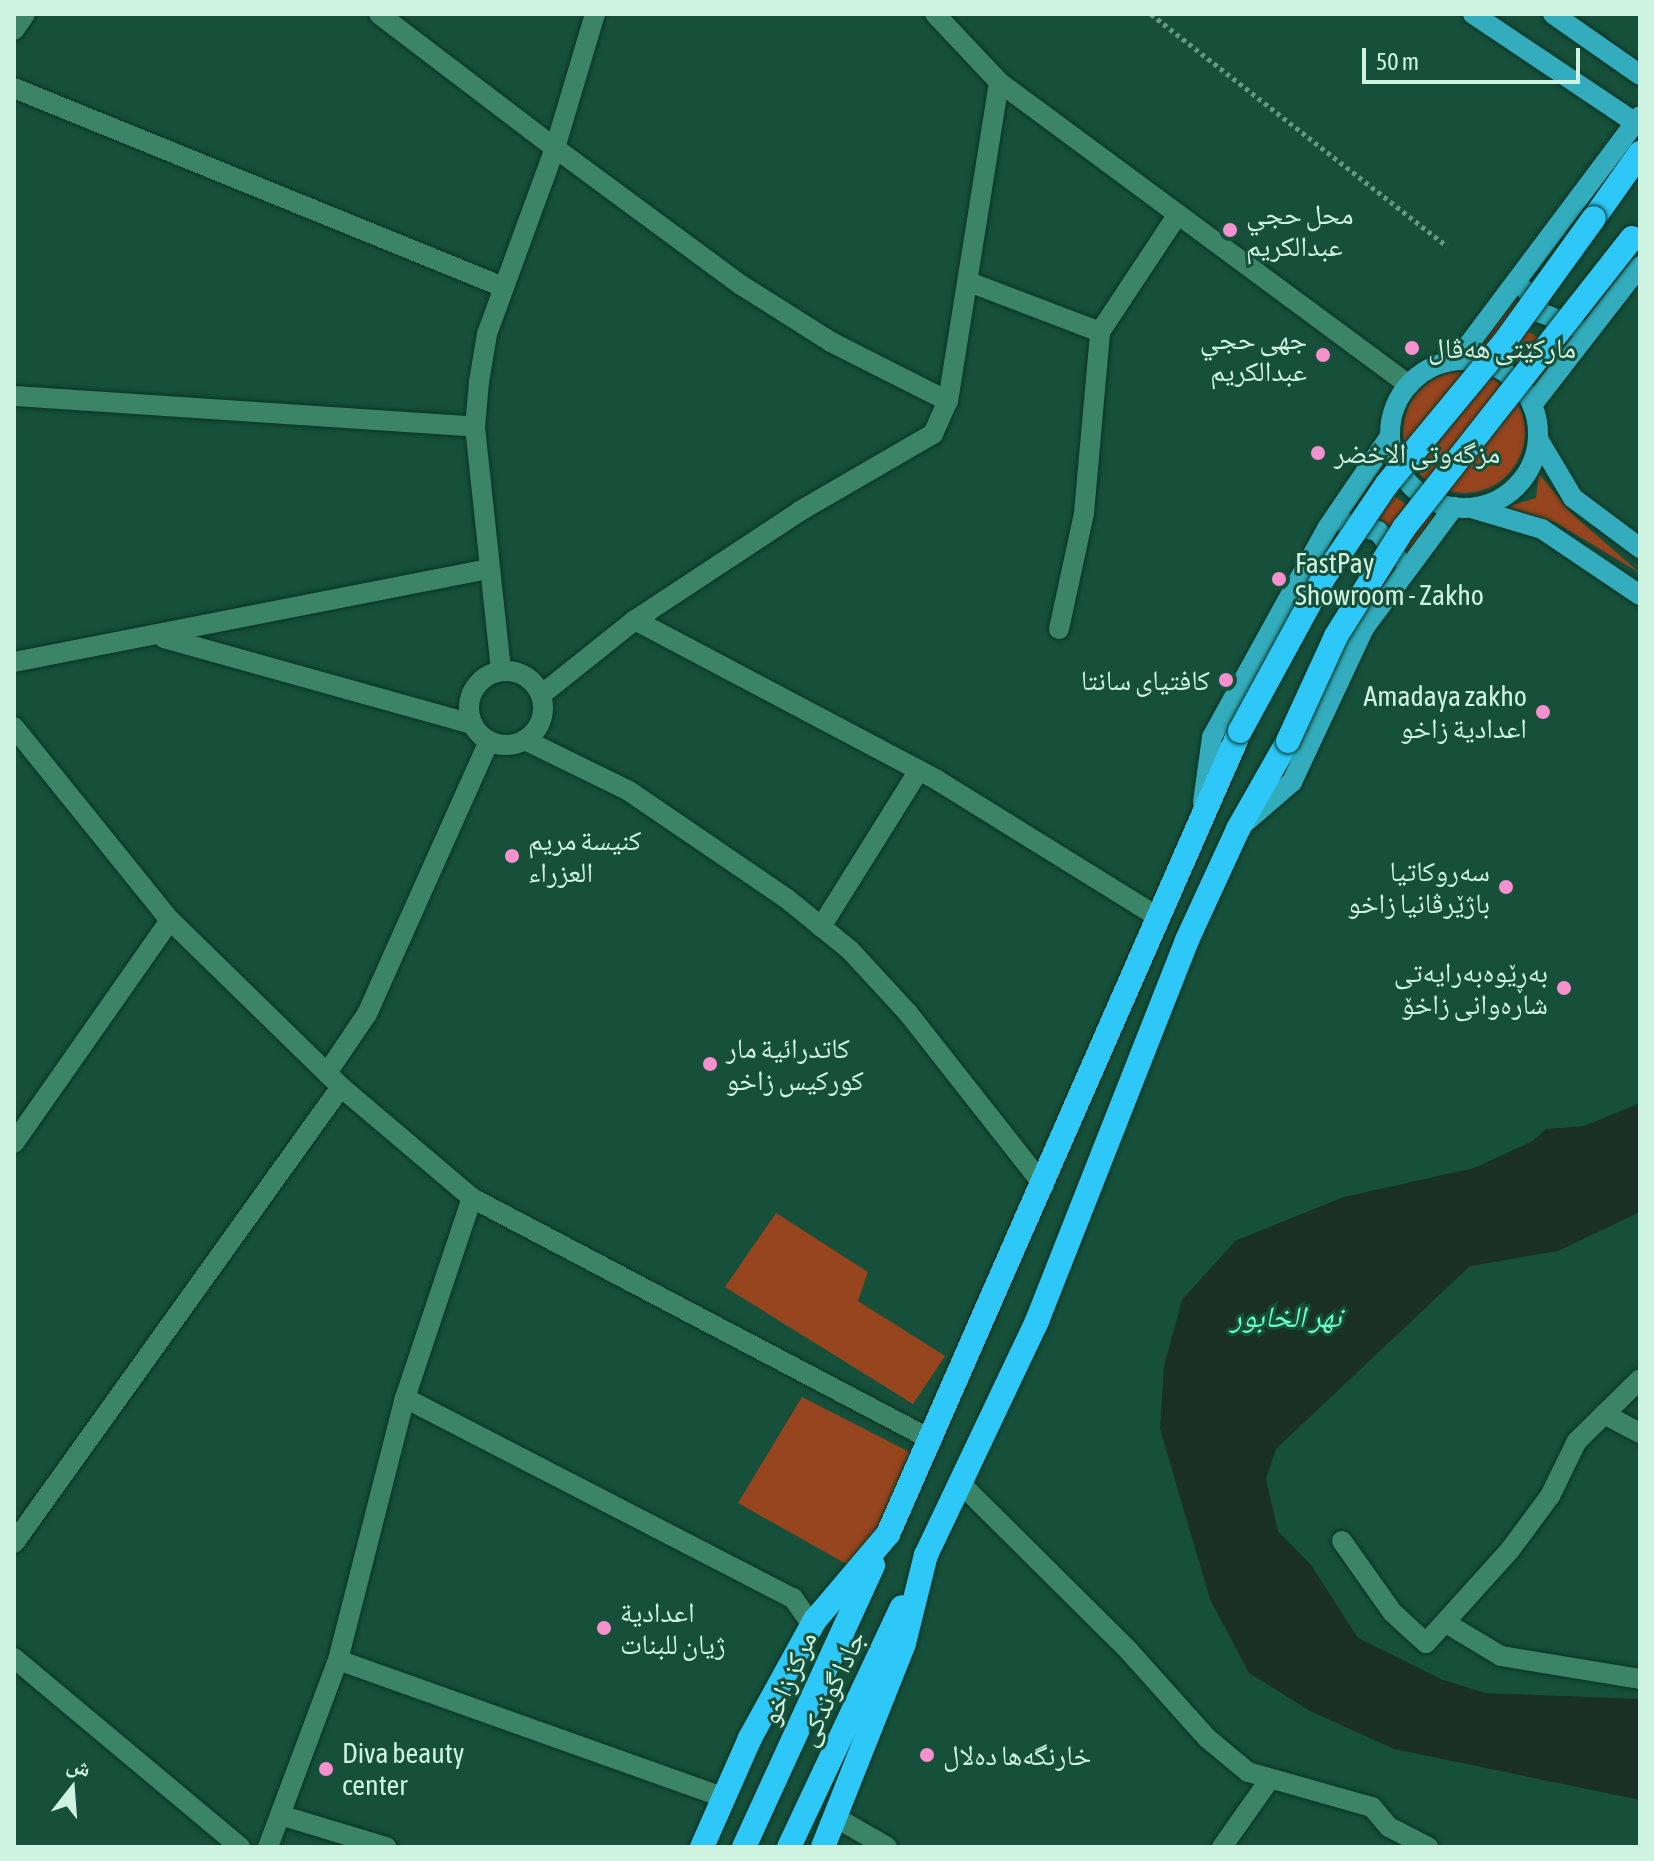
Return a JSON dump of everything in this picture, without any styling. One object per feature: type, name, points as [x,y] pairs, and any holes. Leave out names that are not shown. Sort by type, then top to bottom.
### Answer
[{"type":"highway","points":[[702,1847],[723,1797],[812,1625],[888,1534],[1044,1186],[1156,916],[1240,731],[1324,577],[1387,484],[1503,344],[1640,153]]},
{"type":"highway","points":[[823,1847],[904,1643],[926,1555],[962,1485],[1037,1321],[1187,940],[1238,829],[1288,741],[1336,636],[1404,528],[1636,233]]},
{"type":"highway","name":"مركز زاخو","points":[[744,1847],[888,1534]]},
{"type":"highway","name":"جادا گوندکی","points":[[789,1847],[926,1555]]},
{"type":"main road","points":[[1457,360],[1638,122],[1473,14]]},
{"type":"main road","points":[[1553,14],[1640,75]]},
{"type":"main road","points":[[1532,405],[1640,266]]},
{"type":"main road","points":[[1526,267],[1528,292],[1541,313],[1564,325],[1601,320]]},
{"type":"main road","points":[[1640,548],[1573,498],[1538,439],[1532,405],[1509,376],[1494,366],[1457,360],[1439,364],[1409,385],[1392,417],[1390,436],[1399,470],[1422,495],[1542,529],[1640,595]]},
{"type":"main road","points":[[1200,820],[1212,737],[1328,527],[1390,436]]},
{"type":"main road","points":[[1238,829],[1292,782],[1364,628],[1400,577],[1463,507],[1517,486],[1528,472],[1538,439]]},
{"type":"main road","points":[[1328,527],[1354,522],[1378,531],[1395,552],[1400,577]]},
{"type":"street","points":[[14,30],[25,14]]},
{"type":"street","points":[[379,14],[555,148],[754,293],[831,342],[948,401]]},
{"type":"street","points":[[501,671],[487,569],[475,427],[487,334],[555,148],[595,14]]},
{"type":"street","points":[[935,14],[999,82],[1409,385]]},
{"type":"street","points":[[541,695],[635,620],[800,511],[909,452],[933,434],[948,401],[999,82]]},
{"type":"street","points":[[14,88],[503,287]]},
{"type":"street","points":[[1059,629],[1084,513],[1100,332],[1178,214]]},
{"type":"street","points":[[969,282],[1100,332]]},
{"type":"street","points":[[14,396],[475,427]]},
{"type":"street","points":[[14,662],[160,637],[487,569]]},
{"type":"street","points":[[635,620],[919,770],[1156,916]]},
{"type":"street","points":[[160,637],[473,724],[489,741],[500,745],[525,740],[629,791],[850,950],[908,1013],[1044,1186]]},
{"type":"street","points":[[473,724],[473,691],[501,671],[524,676],[541,695],[541,720],[525,740]]},
{"type":"street","points":[[17,740],[170,920],[334,1080],[472,1198],[932,1440]]},
{"type":"street","points":[[14,1543],[334,1080],[438,865],[489,741]]},
{"type":"street","points":[[821,927],[919,770]]},
{"type":"street","points":[[14,1143],[170,920]]},
{"type":"street","points":[[268,1847],[338,1660],[405,1398],[472,1198]]},
{"type":"street","points":[[1342,1541],[1392,1612],[1426,1643],[1510,1550],[1550,1496],[1577,1441],[1640,1379]]},
{"type":"street","points":[[405,1398],[793,1598],[812,1625]]},
{"type":"street","points":[[1604,1414],[1640,1433]]},
{"type":"street","points":[[962,1485],[1129,1651],[1207,1738],[1248,1772],[1372,1807],[1389,1827],[1428,1847]]},
{"type":"street","points":[[1446,1623],[1501,1656],[1640,1679]]},
{"type":"street","points":[[14,1658],[240,1847]]},
{"type":"street","points":[[338,1660],[723,1797]]},
{"type":"street","points":[[1222,1847],[1270,1779]]},
{"type":"street","points":[[280,1815],[386,1847]]},
{"type":"street","points":[[835,1817],[887,1847]]},
{"type":"path","points":[[1151,14],[1447,246]]},
{"type":"shaded area","points":[[1516,299],[1523,328],[1543,341],[1571,339],[1535,393],[1526,368],[1505,354],[1476,351]]},
{"type":"shaded area","points":[[1464,371],[1487,376],[1507,389],[1520,409],[1525,432],[1520,455],[1507,475],[1487,488],[1464,493],[1441,488],[1421,475],[1408,455],[1403,432],[1408,409],[1421,389],[1441,376]]},
{"type":"shaded area","points":[[1384,462],[1394,496],[1413,509],[1435,513],[1406,555],[1396,533],[1376,516],[1347,513]]},
{"type":"shaded area","points":[[1539,474],[1571,513],[1640,573],[1555,522],[1507,507],[1536,498]]},
{"type":"shaded area","points":[[776,1213],[868,1272],[858,1301],[945,1356],[913,1404],[725,1287]]},
{"type":"shaded area","points":[[802,1397],[917,1456],[880,1531],[850,1566],[738,1503]]},
{"type":"water","name":"نهر الخابور","points":[[1640,1103],[1640,1212],[1558,1251],[1470,1266],[1276,1449],[1266,1479],[1278,1531],[1311,1565],[1358,1638],[1443,1680],[1486,1693],[1640,1699],[1640,1800],[1394,1749],[1310,1711],[1249,1673],[1210,1599],[1160,1429],[1164,1366],[1182,1300],[1235,1241],[1344,1197],[1474,1168],[1533,1141],[1546,1129],[1584,1126]]},
{"type":"place","name":"محل حجي عبدالكريم","points":[[1230,230]]},
{"type":"place","name":"مارکێتی هەڤال","points":[[1412,348]]},
{"type":"place","name":"جهى حجي عبدالكريم","points":[[1323,355]]},
{"type":"place","name":"مزگەوتی الاخضر","points":[[1318,453]]},
{"type":"place","name":"FastPay Showroom - Zakho","points":[[1279,579]]},
{"type":"place","name":"کافتیای سانتا","points":[[1226,680]]},
{"type":"place","name":"Amadaya zakho اعدادية زاخو","points":[[1543,712]]},
{"type":"place","name":"كنيسة مريم العزراء","points":[[512,856]]},
{"type":"place","name":"سه‌روكاتيا باژێرڤانيا زاخو","points":[[1506,887]]},
{"type":"place","name":"بەڕێوەبەرایەتی شارەوانی زاخۆ","points":[[1564,988]]},
{"type":"place","name":"كاتدرائية مار كوركيس زاخو","points":[[710,1064]]},
{"type":"place","name":"اعدادية ژیان للبنات","points":[[604,1628]]},
{"type":"place","name":"خارنگەها دەلال","points":[[927,1755]]},
{"type":"place","name":"Diva beauty center","points":[[326,1769]]}]
